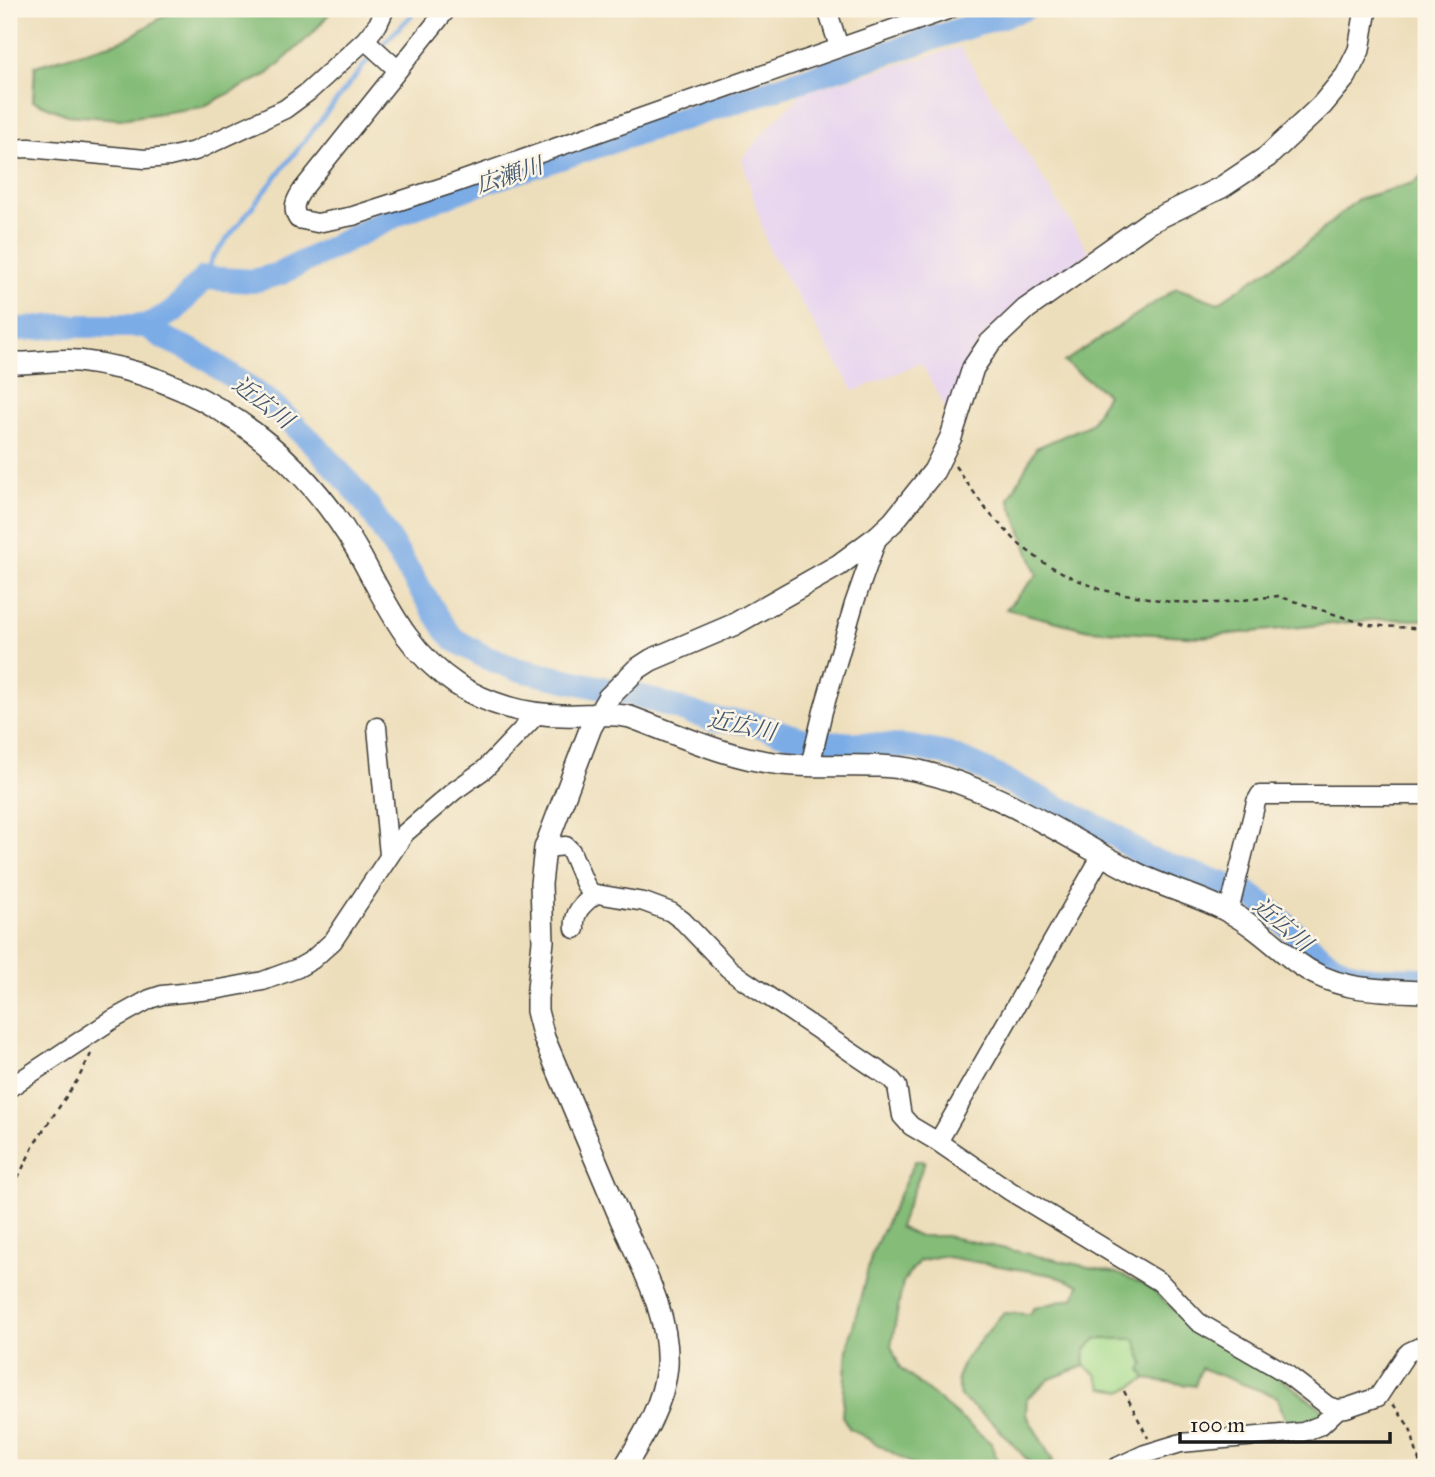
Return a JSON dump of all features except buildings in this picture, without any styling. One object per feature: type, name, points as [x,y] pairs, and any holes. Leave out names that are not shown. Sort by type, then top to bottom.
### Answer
[{"type":"street","points":[[9,149],[29,148],[145,159],[195,151],[285,109],[365,40],[379,24],[385,9]]},
{"type":"street","points":[[447,9],[297,198],[294,213],[298,219],[317,223],[352,216],[454,183],[950,9]]},
{"type":"street","points":[[827,9],[839,47]]},
{"type":"street","points":[[624,1468],[643,1437],[664,1385],[667,1346],[665,1331],[660,1311],[540,1024],[537,998],[543,941],[541,884],[545,848],[597,714],[622,682],[644,664],[733,625],[839,565],[878,536],[917,493],[944,453],[973,368],[989,344],[1026,309],[1148,222],[1222,187],[1268,157],[1322,104],[1346,76],[1359,50],[1366,9]]},
{"type":"street","points":[[365,40],[397,69]]},
{"type":"street","points":[[9,363],[74,361],[138,373],[190,394],[250,429],[287,460],[328,504],[358,552],[397,625],[424,658],[457,684],[479,696],[518,711],[537,714],[630,717],[755,760],[811,759],[920,771],[943,778],[1002,800],[1139,875],[1230,906],[1296,962],[1333,982],[1374,991],[1426,992]]},
{"type":"street","points":[[811,759],[854,604],[878,536]]},
{"type":"street","points":[[9,1088],[144,1002],[162,995],[263,981],[299,968],[312,960],[333,941],[405,833],[454,791],[485,769],[537,714]]},
{"type":"street","points":[[377,727],[389,855]]},
{"type":"street","points":[[1230,906],[1260,795],[1426,794]]},
{"type":"street","points":[[545,848],[566,846],[571,851],[587,889],[594,895],[644,902],[671,912],[741,978],[891,1079],[897,1086],[900,1112],[905,1121],[992,1179],[1160,1282],[1198,1322],[1284,1372],[1328,1406],[1338,1409]]},
{"type":"street","points":[[938,1142],[1102,855]]},
{"type":"street","points":[[575,929],[574,922],[579,908],[594,895]]},
{"type":"street","points":[[1115,1468],[1181,1443],[1303,1432],[1321,1425],[1338,1409],[1378,1397],[1405,1356],[1426,1344]]},
{"type":"path","points":[[944,453],[988,512],[1020,545],[1044,563],[1102,590],[1171,602],[1217,603],[1278,596],[1368,625],[1426,629]]},
{"type":"path","points":[[9,1196],[35,1143],[90,1057],[99,1029]]},
{"type":"path","points":[[1385,1389],[1410,1428],[1421,1468]]},
{"type":"path","points":[[1124,1391],[1153,1452]]},
{"type":"shaded area","points":[[960,47],[1089,252],[995,324],[976,346],[950,416],[921,363],[854,391],[769,250],[742,159],[802,93]]},
{"type":"green space","points":[[176,9],[333,9],[313,33],[268,74],[202,107],[120,119],[67,115],[33,101],[35,66],[124,40]]},
{"type":"green space","points":[[1426,173],[1426,620],[1382,619],[1201,637],[1089,630],[1006,609],[1037,575],[1009,499],[1036,448],[1091,424],[1107,394],[1064,362],[1177,288],[1218,303],[1305,245],[1358,199],[1413,183]]},
{"type":"green space","points":[[915,1161],[925,1161],[899,1227],[917,1236],[946,1236],[1116,1273],[1147,1285],[1181,1316],[1241,1349],[1329,1414],[1297,1428],[1285,1419],[1277,1397],[1201,1368],[1195,1386],[1146,1379],[1141,1369],[1144,1364],[1135,1339],[1096,1339],[1085,1350],[1084,1366],[1050,1379],[1027,1398],[1026,1414],[1053,1461],[1041,1468],[1035,1468],[992,1422],[960,1397],[957,1378],[965,1359],[1003,1313],[1030,1314],[1034,1308],[1074,1298],[1079,1285],[1052,1275],[941,1256],[919,1261],[903,1282],[891,1346],[900,1368],[991,1443],[1000,1468],[919,1468],[849,1428],[842,1416],[847,1350],[872,1253]]},
{"type":"green space","points":[[1095,1339],[1135,1339],[1144,1364],[1142,1369],[1146,1379],[1124,1391],[1102,1388],[1096,1374],[1084,1366],[1085,1350]]},
{"type":"waterway","points":[[379,48],[418,9]]},
{"type":"waterway","name":"広瀬川","points":[[9,330],[60,326],[147,326],[174,311],[204,278],[253,281],[279,274],[405,211],[476,185],[1024,9]]},
{"type":"waterway","points":[[204,278],[212,258],[373,54]]},
{"type":"waterway","name":"近広川","points":[[147,326],[162,337],[201,355],[272,404],[311,441],[368,506],[446,630],[455,640],[485,657],[516,669],[643,697],[710,719],[750,723],[809,741],[911,747],[947,754],[977,766],[1116,836],[1146,858],[1245,891],[1324,959],[1347,972],[1371,978],[1426,979]]}]
